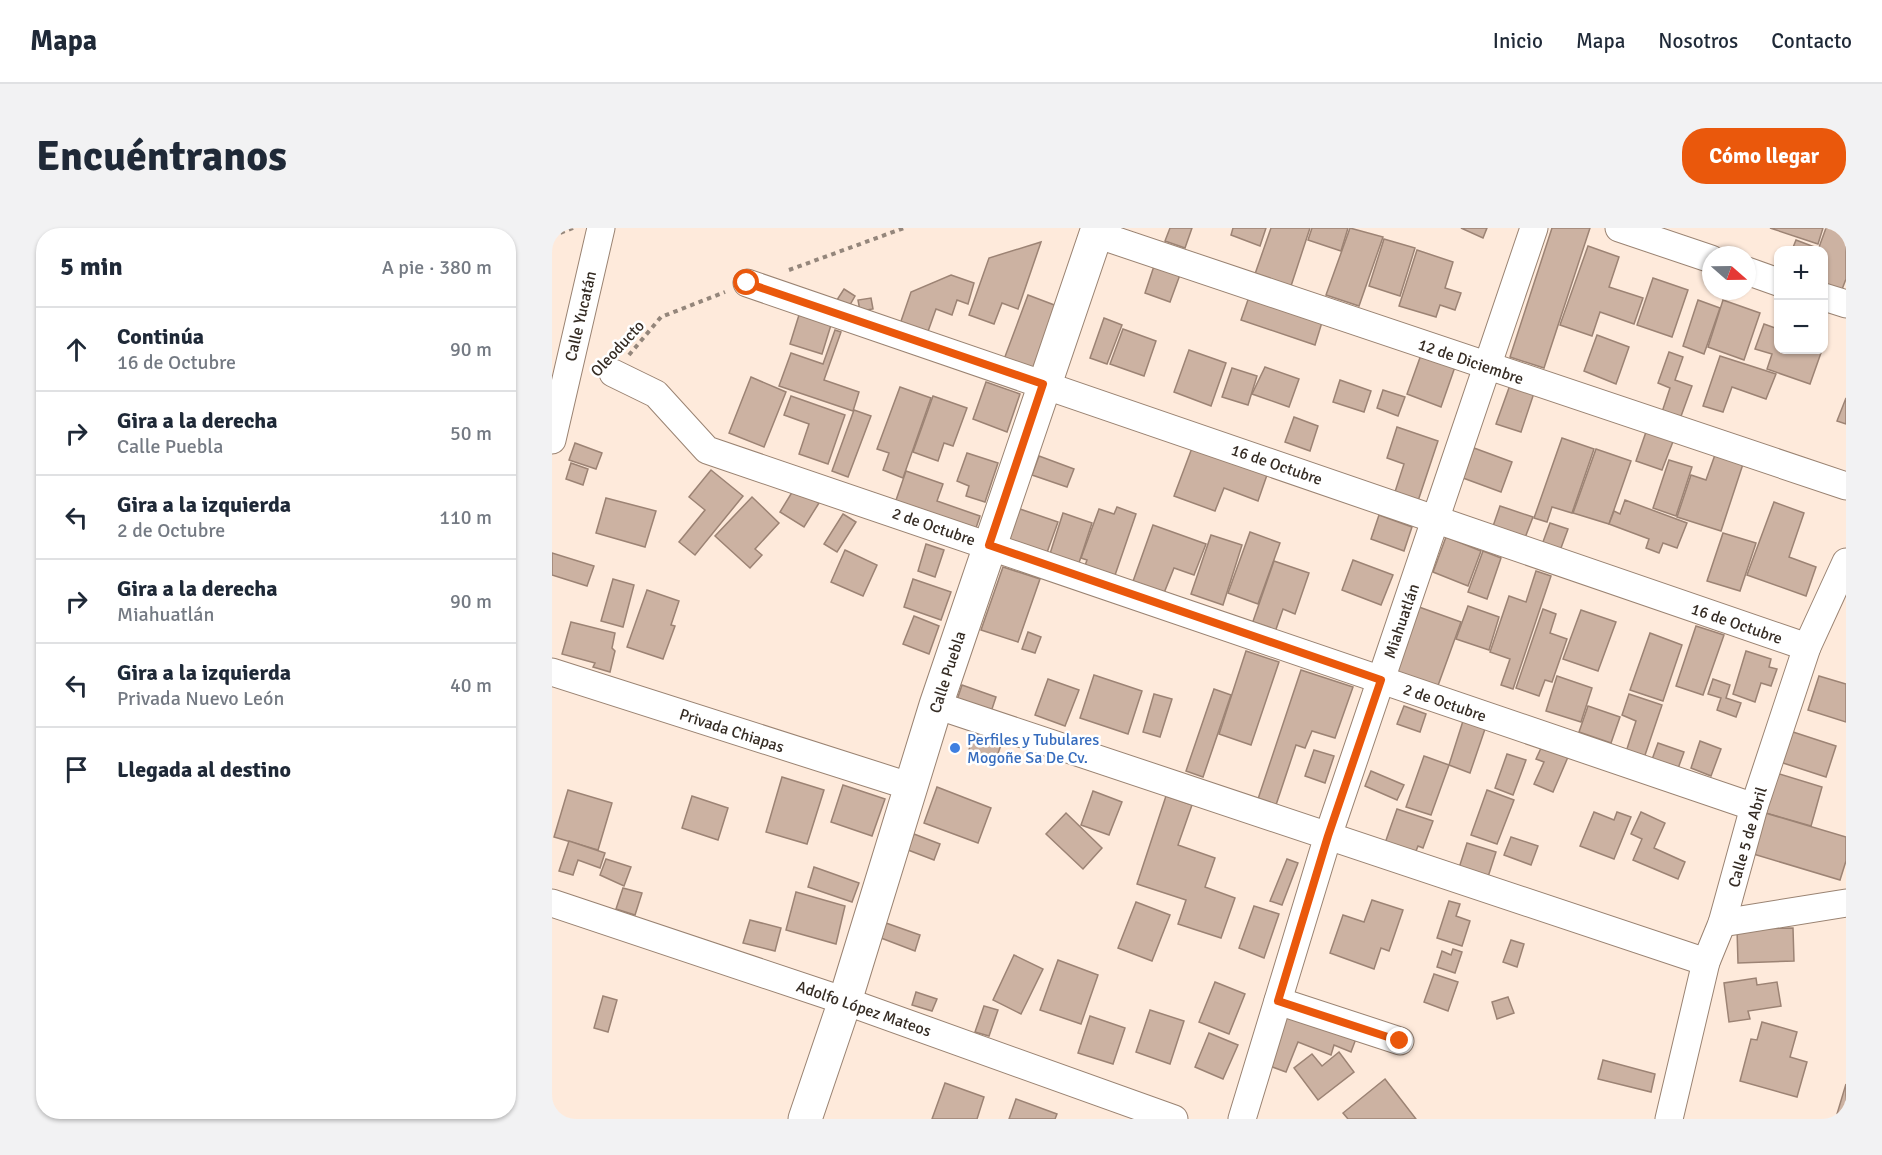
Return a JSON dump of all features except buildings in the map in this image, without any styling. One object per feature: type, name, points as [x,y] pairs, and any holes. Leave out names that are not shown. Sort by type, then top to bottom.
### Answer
[{"type":"street","name":"Calle Yucatán","points":[[552,440],[601,228]]},
{"type":"street","name":"Miahuatlán","points":[[1242,1119],[1328,836],[1534,228]]},
{"type":"street","points":[[1619,228],[1702,256]]},
{"type":"street","name":"12 de Diciembre","points":[[1097,231],[1488,367],[1846,486]]},
{"type":"street","name":"Calle Puebla","points":[[804,1119],[845,1001],[936,705],[1043,384],[1097,231]]},
{"type":"street","points":[[1756,274],[1774,280]]},
{"type":"street","name":"16 de Octubre","points":[[747,283],[1807,647]]},
{"type":"street","points":[[1828,298],[1846,304]]},
{"type":"street","name":"2 de Octubre","points":[[613,373],[656,394],[687,424],[707,450],[1754,807]]},
{"type":"street","name":"Calle 5 de Abril","points":[[1669,1119],[1706,962],[1722,923],[1754,807],[1807,647],[1846,562]]},
{"type":"street","name":"Privada Chiapas","points":[[552,672],[912,788]]},
{"type":"street","points":[[936,705],[1706,962]]},
{"type":"street","name":"Adolfo López Mateos","points":[[552,903],[845,1001],[1174,1119]]},
{"type":"street","points":[[1722,923],[1846,903]]},
{"type":"street","points":[[1278,1001],[1400,1041]]},
{"type":"path","points":[[552,236],[573,228]]},
{"type":"path","name":"Oleoducto","points":[[613,373],[661,317],[747,283],[904,228]]},
{"type":"place","name":"Perfiles y Tubulares Mogoñe Sa De Cv.","points":[[955,748]]},
{"type":"route","points":[[747,283],[1043,384],[989,545],[1381,680],[1328,836],[1278,1001],[1400,1041]]}]
